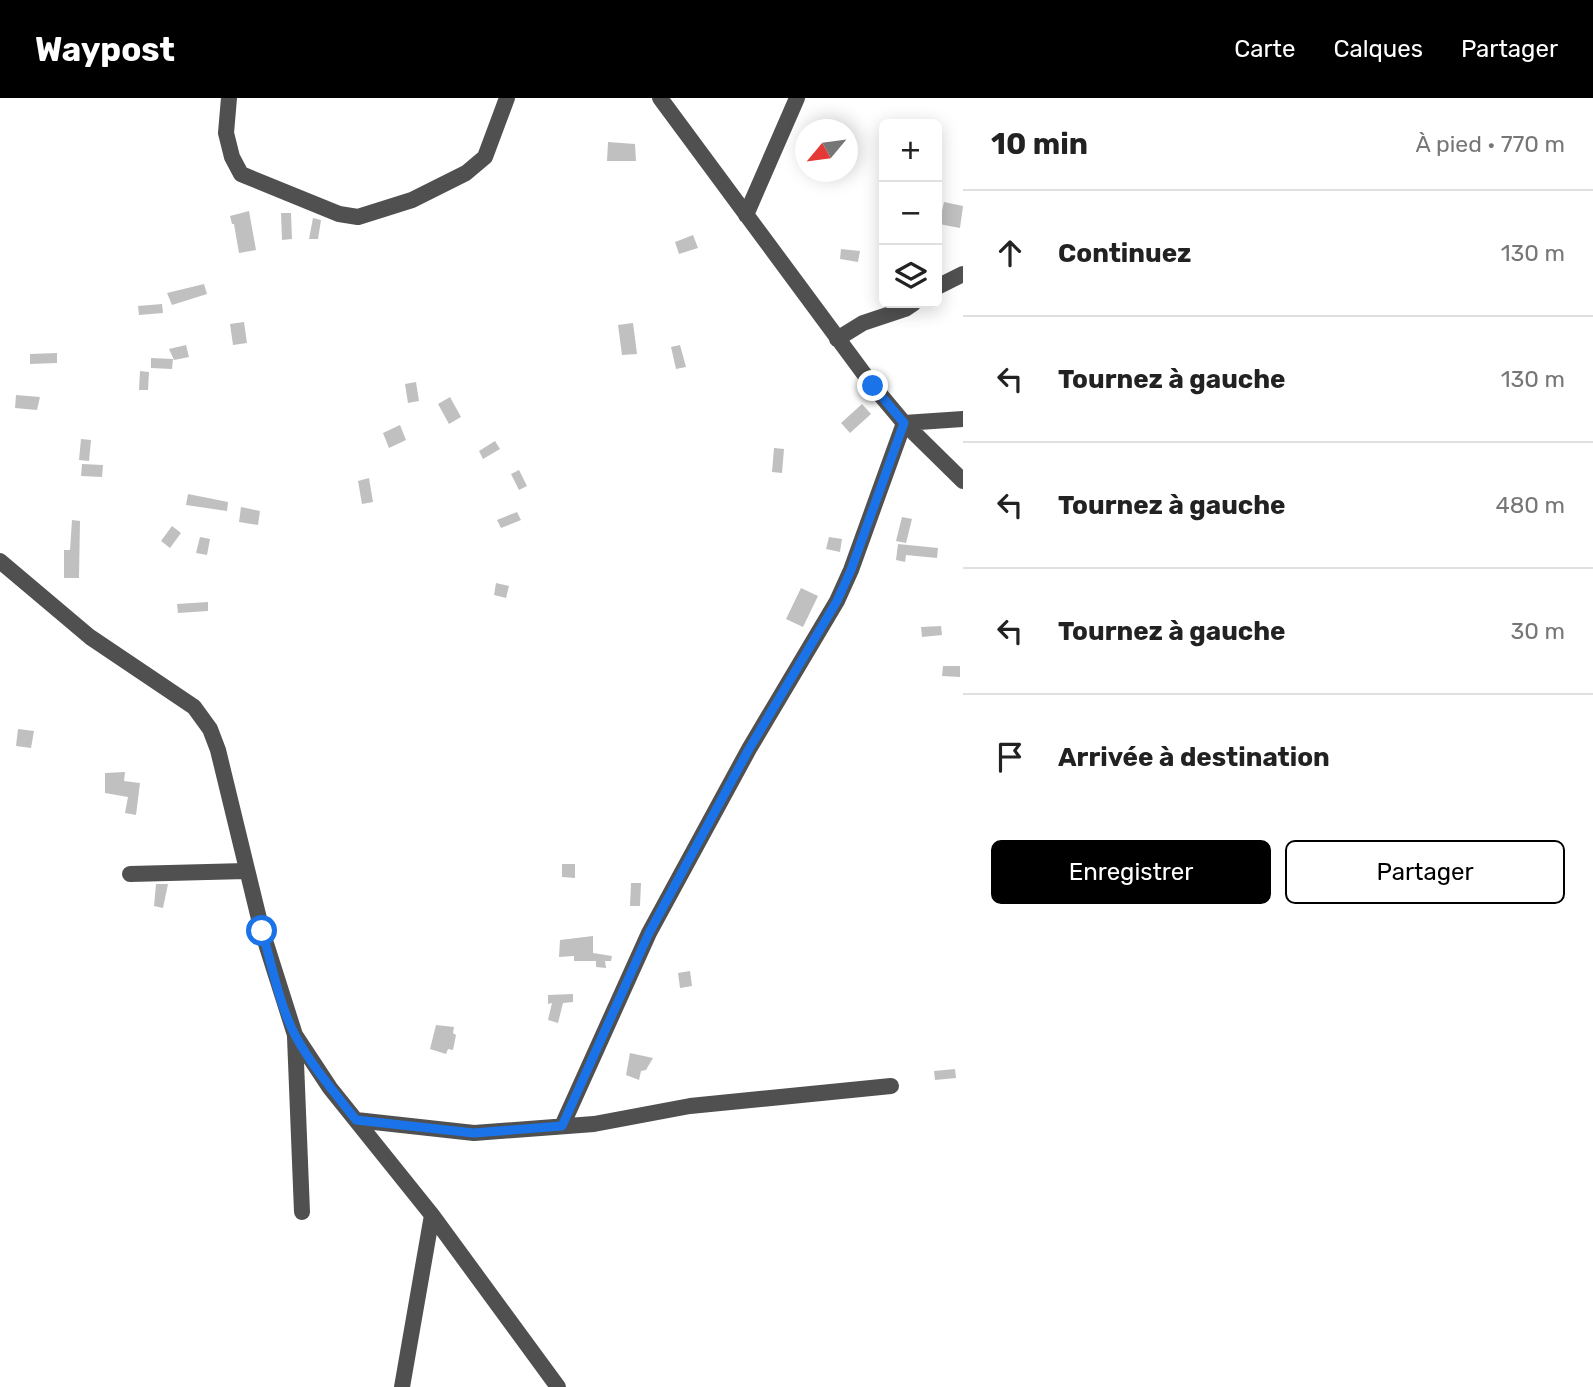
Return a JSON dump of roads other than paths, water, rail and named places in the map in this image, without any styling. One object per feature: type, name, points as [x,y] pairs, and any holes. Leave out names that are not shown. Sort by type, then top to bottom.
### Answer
[{"type":"street","points":[[229,98],[226,133],[232,157],[241,174],[338,214],[358,217],[412,200],[466,173],[485,157],[507,98]]},
{"type":"street","points":[[660,98],[873,386],[904,423],[963,481]]},
{"type":"street","points":[[746,215],[797,98]]},
{"type":"street","points":[[942,284],[963,274]]},
{"type":"street","points":[[837,339],[863,323],[906,308]]},
{"type":"street","points":[[904,423],[963,419]]},
{"type":"street","points":[[562,1126],[649,933],[749,749],[837,601],[851,570],[904,423]]},
{"type":"street","points":[[0,561],[90,637],[194,707],[210,729],[218,750],[246,871],[278,988],[295,1035],[330,1088],[432,1215],[558,1387]]},
{"type":"street","points":[[130,874],[246,871]]},
{"type":"street","points":[[295,1035],[302,1212]]},
{"type":"street","points":[[356,1120],[474,1133],[594,1124],[690,1106],[891,1086]]},
{"type":"street","points":[[402,1387],[432,1215]]}]
